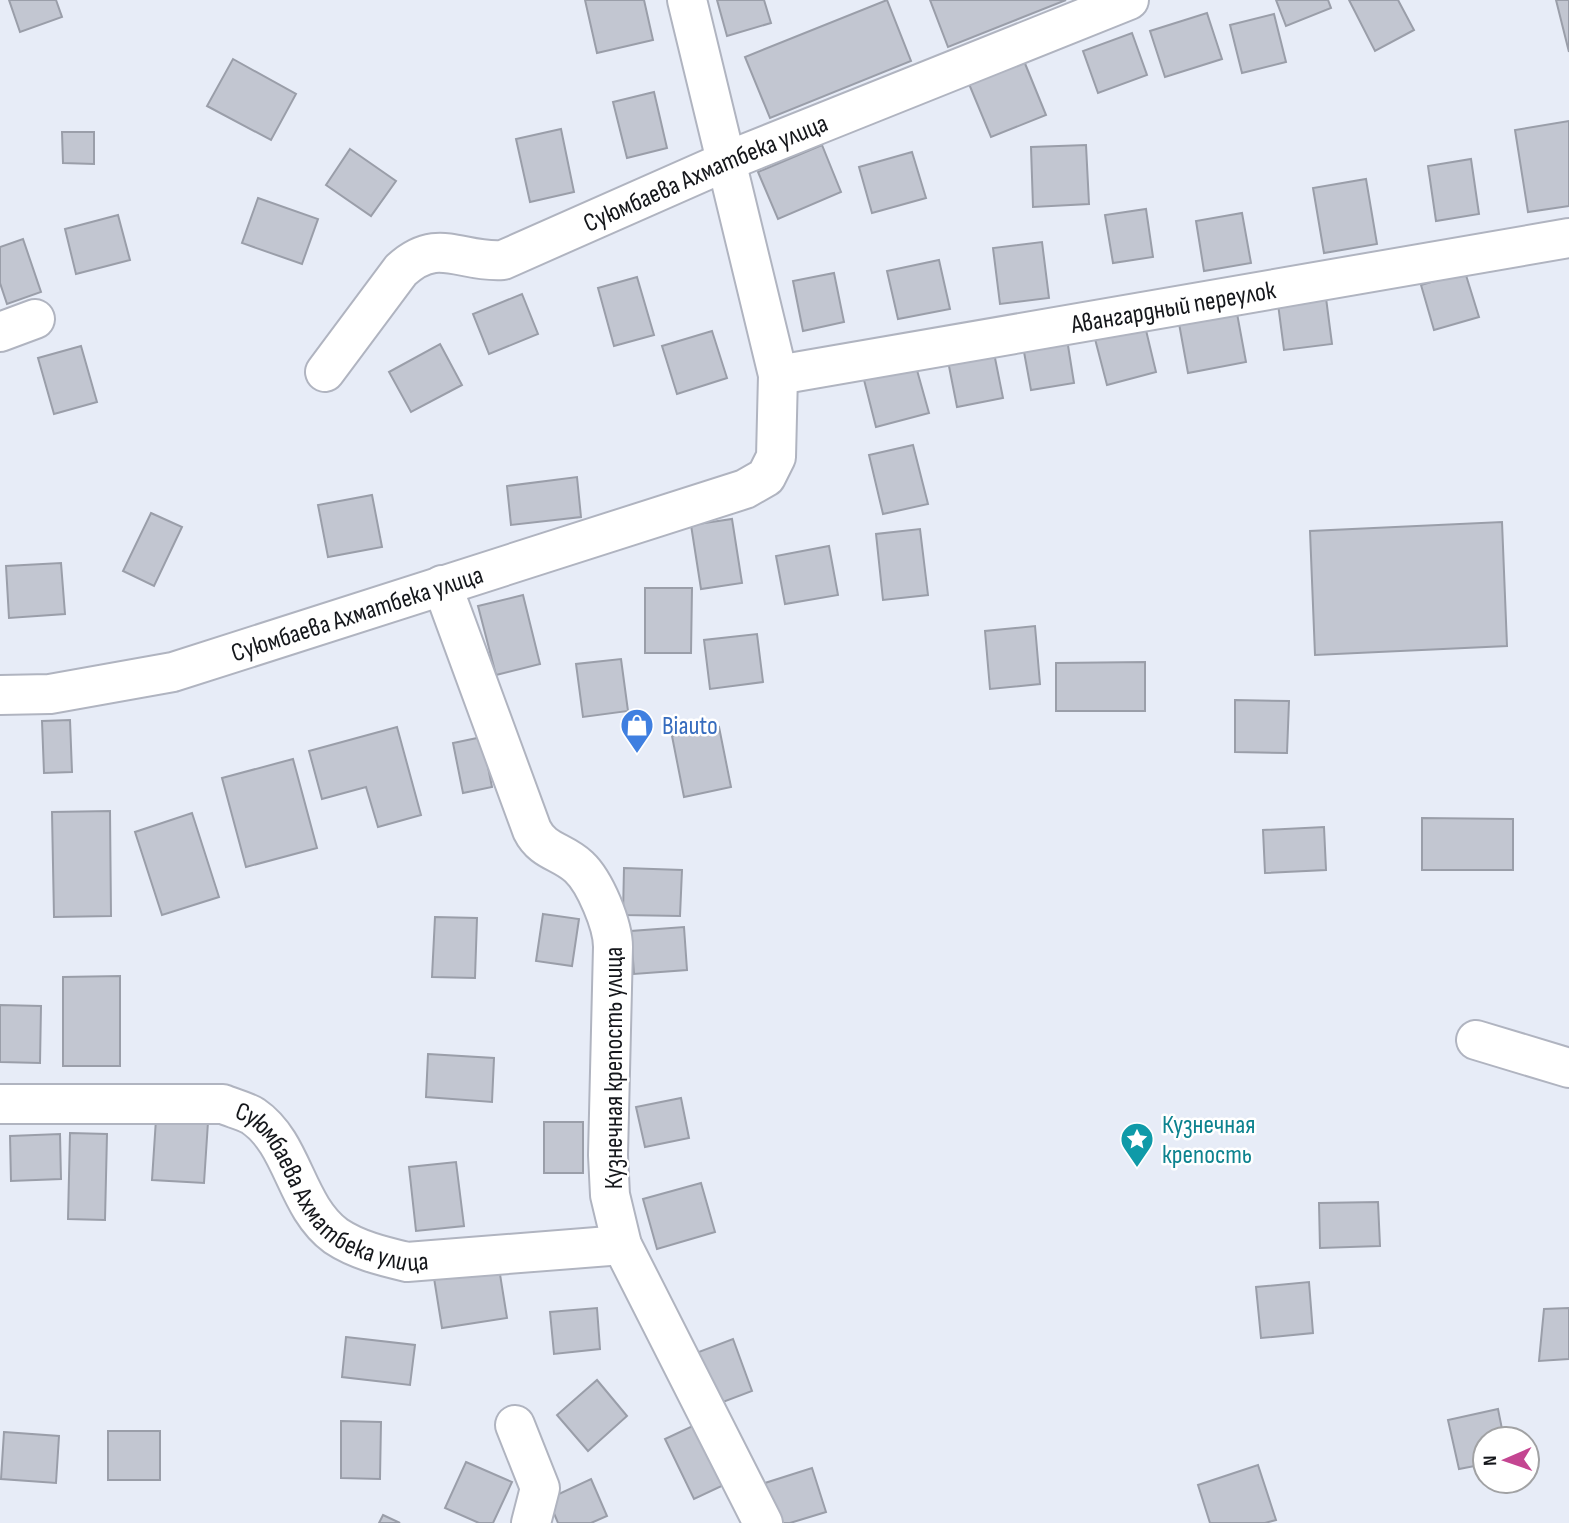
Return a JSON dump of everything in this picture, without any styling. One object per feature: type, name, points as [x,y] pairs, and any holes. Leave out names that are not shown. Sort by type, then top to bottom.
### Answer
[{"type":"street","name":"Суюмбаева Ахматбека улица","points":[[0,695],[50,694],[173,672],[745,489],[766,477],[776,457],[778,375],[687,0]]},
{"type":"street","name":"Суюмбаева Ахматбека улица","points":[[325,372],[401,271],[416,256],[437,251],[503,260],[727,161],[1129,0]]},
{"type":"street","name":"Авангардный переулок","points":[[778,375],[1569,238]]},
{"type":"street","points":[[0,332],[35,319]]},
{"type":"street","name":"Кузнечная крепость улица","points":[[442,586],[532,830],[539,843],[581,868],[609,919],[613,933],[608,1155],[610,1195],[622,1245],[763,1523]]},
{"type":"street","points":[[1476,1040],[1569,1068]]},
{"type":"street","name":"Суюмбаева Ахматбека улица","points":[[0,1104],[223,1104],[254,1116],[276,1143],[308,1205],[335,1235],[373,1255],[407,1262],[622,1245]]},
{"type":"street","points":[[515,1425],[540,1488],[531,1523]]},
{"type":"building","points":[[9,0],[56,0],[62,17],[20,32]]},
{"type":"building","points":[[585,0],[644,0],[653,40],[597,53]]},
{"type":"building","points":[[717,0],[764,0],[771,23],[727,36]]},
{"type":"building","points":[[887,0],[911,61],[770,118],[745,57]]},
{"type":"building","points":[[930,0],[1066,0],[948,47]]},
{"type":"building","points":[[1276,0],[1328,0],[1331,8],[1286,26]]},
{"type":"building","points":[[1349,0],[1398,0],[1414,30],[1375,51]]},
{"type":"building","points":[[1556,0],[1569,0],[1569,52]]},
{"type":"building","points":[[1207,13],[1222,59],[1165,77],[1150,31]]},
{"type":"building","points":[[1274,14],[1286,62],[1242,73],[1230,25]]},
{"type":"building","points":[[1132,33],[1147,75],[1098,93],[1083,51]]},
{"type":"building","points":[[233,59],[296,94],[271,140],[207,106]]},
{"type":"building","points":[[1024,61],[1046,115],[991,137],[969,84]]},
{"type":"building","points":[[654,92],[667,148],[627,158],[613,102]]},
{"type":"building","points":[[1569,121],[1569,206],[1528,212],[1515,130]]},
{"type":"building","points":[[561,129],[574,192],[530,202],[516,139]]},
{"type":"building","points":[[62,132],[94,132],[94,164],[63,163]]},
{"type":"building","points":[[822,145],[841,192],[778,219],[758,172]]},
{"type":"building","points":[[1086,145],[1089,204],[1033,207],[1031,147]]},
{"type":"building","points":[[350,149],[396,181],[371,216],[326,185]]},
{"type":"building","points":[[912,152],[926,198],[872,213],[859,167]]},
{"type":"building","points":[[1471,159],[1479,214],[1436,221],[1428,166]]},
{"type":"building","points":[[1366,179],[1377,244],[1324,253],[1313,188]]},
{"type":"building","points":[[258,198],[318,219],[302,264],[242,243]]},
{"type":"building","points":[[1146,209],[1153,257],[1113,263],[1105,215]]},
{"type":"building","points":[[1242,213],[1251,263],[1204,271],[1196,221]]},
{"type":"building","points":[[118,215],[130,260],[76,274],[65,229]]},
{"type":"building","points":[[23,239],[41,292],[7,304],[0,283],[0,247]]},
{"type":"building","points":[[1042,242],[1049,298],[1000,304],[993,248]]},
{"type":"building","points":[[939,260],[950,309],[898,319],[887,271]]},
{"type":"building","points":[[1465,272],[1479,317],[1434,330],[1421,285]]},
{"type":"building","points":[[834,273],[844,322],[803,331],[793,281]]},
{"type":"building","points":[[637,277],[654,335],[614,346],[598,288]]},
{"type":"building","points":[[522,294],[538,334],[489,354],[473,314]]},
{"type":"building","points":[[1326,298],[1332,344],[1284,350],[1278,304]]},
{"type":"building","points":[[1236,308],[1246,362],[1188,373],[1178,318]]},
{"type":"building","points":[[1145,326],[1156,372],[1107,385],[1095,339]]},
{"type":"building","points":[[712,331],[727,378],[677,394],[662,346]]},
{"type":"building","points":[[1066,333],[1074,383],[1031,390],[1022,341]]},
{"type":"building","points":[[440,344],[462,385],[411,412],[389,372]]},
{"type":"building","points":[[81,346],[97,402],[54,414],[38,358]]},
{"type":"building","points":[[993,348],[1003,398],[957,407],[947,356]]},
{"type":"building","points":[[915,363],[929,413],[876,427],[863,376]]},
{"type":"building","points":[[913,445],[928,504],[883,514],[869,455]]},
{"type":"building","points":[[577,477],[581,517],[511,525],[507,486]]},
{"type":"building","points":[[372,495],[382,547],[328,557],[318,505]]},
{"type":"building","points":[[151,513],[182,527],[154,586],[123,571]]},
{"type":"building","points":[[732,519],[742,583],[701,589],[691,525]]},
{"type":"building","points":[[1502,522],[1507,646],[1315,655],[1310,531]]},
{"type":"building","points":[[920,529],[928,595],[883,600],[876,534]]},
{"type":"building","points":[[829,546],[838,595],[785,604],[776,556]]},
{"type":"building","points":[[61,563],[65,614],[9,618],[6,566]]},
{"type":"building","points":[[645,588],[692,588],[691,653],[645,653]]},
{"type":"building","points":[[523,595],[540,664],[496,675],[478,606]]},
{"type":"building","points":[[1035,626],[1040,684],[990,689],[985,631]]},
{"type":"building","points":[[757,634],[763,682],[710,689],[704,640]]},
{"type":"building","points":[[621,659],[628,711],[583,717],[576,664]]},
{"type":"building","points":[[1145,662],[1145,711],[1056,711],[1056,663]]},
{"type":"building","points":[[1235,700],[1289,701],[1287,753],[1235,752]]},
{"type":"building","points":[[70,720],[72,772],[44,773],[42,721]]},
{"type":"building","points":[[397,727],[421,815],[378,827],[366,787],[322,799],[309,751]]},
{"type":"building","points":[[719,727],[731,787],[684,797],[672,736]]},
{"type":"building","points":[[482,737],[492,787],[463,793],[453,743]]},
{"type":"building","points":[[293,759],[317,848],[246,867],[222,778]]},
{"type":"building","points":[[110,811],[111,916],[54,917],[52,812]]},
{"type":"building","points":[[192,813],[219,897],[162,915],[135,832]]},
{"type":"building","points":[[1422,818],[1513,819],[1513,870],[1422,870]]},
{"type":"building","points":[[1324,827],[1326,870],[1265,873],[1263,830]]},
{"type":"building","points":[[624,868],[682,870],[680,916],[623,915]]},
{"type":"building","points":[[543,914],[579,919],[572,966],[536,961]]},
{"type":"building","points":[[435,917],[477,918],[475,978],[432,977]]},
{"type":"building","points":[[684,927],[687,970],[634,974],[631,931]]},
{"type":"building","points":[[120,976],[120,1066],[63,1066],[63,977]]},
{"type":"building","points":[[0,1005],[41,1006],[40,1063],[0,1062]]},
{"type":"building","points":[[428,1054],[494,1058],[492,1102],[426,1097]]},
{"type":"building","points":[[681,1098],[689,1138],[645,1147],[636,1107]]},
{"type":"building","points":[[156,1119],[208,1122],[204,1183],[152,1180]]},
{"type":"building","points":[[544,1122],[583,1122],[583,1173],[544,1173]]},
{"type":"building","points":[[70,1133],[107,1134],[105,1220],[68,1219]]},
{"type":"building","points":[[60,1134],[61,1179],[11,1181],[10,1136]]},
{"type":"building","points":[[456,1162],[464,1226],[416,1231],[409,1167]]},
{"type":"building","points":[[701,1183],[715,1232],[657,1249],[643,1199]]},
{"type":"building","points":[[1378,1202],[1380,1246],[1320,1248],[1319,1203]]},
{"type":"building","points":[[499,1268],[507,1318],[442,1328],[434,1278]]},
{"type":"building","points":[[1309,1282],[1313,1333],[1261,1338],[1256,1287]]},
{"type":"building","points":[[597,1308],[600,1349],[554,1354],[550,1312]]},
{"type":"building","points":[[1569,1308],[1569,1359],[1539,1361],[1544,1309]]},
{"type":"building","points":[[346,1337],[415,1345],[410,1385],[342,1377]]},
{"type":"building","points":[[733,1339],[752,1391],[715,1405],[696,1353]]},
{"type":"building","points":[[597,1380],[627,1416],[588,1451],[557,1415]]},
{"type":"building","points":[[1498,1409],[1501,1425],[1471,1425],[1471,1467],[1459,1469],[1448,1420]]},
{"type":"building","points":[[341,1421],[381,1422],[380,1479],[341,1478]]},
{"type":"building","points":[[699,1423],[728,1483],[694,1499],[665,1439]]},
{"type":"building","points":[[108,1431],[160,1431],[160,1480],[108,1480]]},
{"type":"building","points":[[4,1432],[59,1436],[56,1483],[1,1479]]},
{"type":"building","points":[[466,1462],[512,1482],[493,1523],[479,1523],[445,1508]]},
{"type":"building","points":[[1258,1465],[1276,1520],[1265,1523],[1210,1523],[1198,1485]]},
{"type":"building","points":[[812,1468],[826,1512],[790,1523],[778,1523],[765,1483]]},
{"type":"building","points":[[591,1479],[607,1516],[591,1523],[558,1523],[548,1499]]},
{"type":"building","points":[[383,1515],[400,1523],[379,1523]]},
{"type":"place","name":"Biauto","points":[[637,755]]},
{"type":"place","name":"Кузнечная крепость","points":[[1137,1169]]}]
